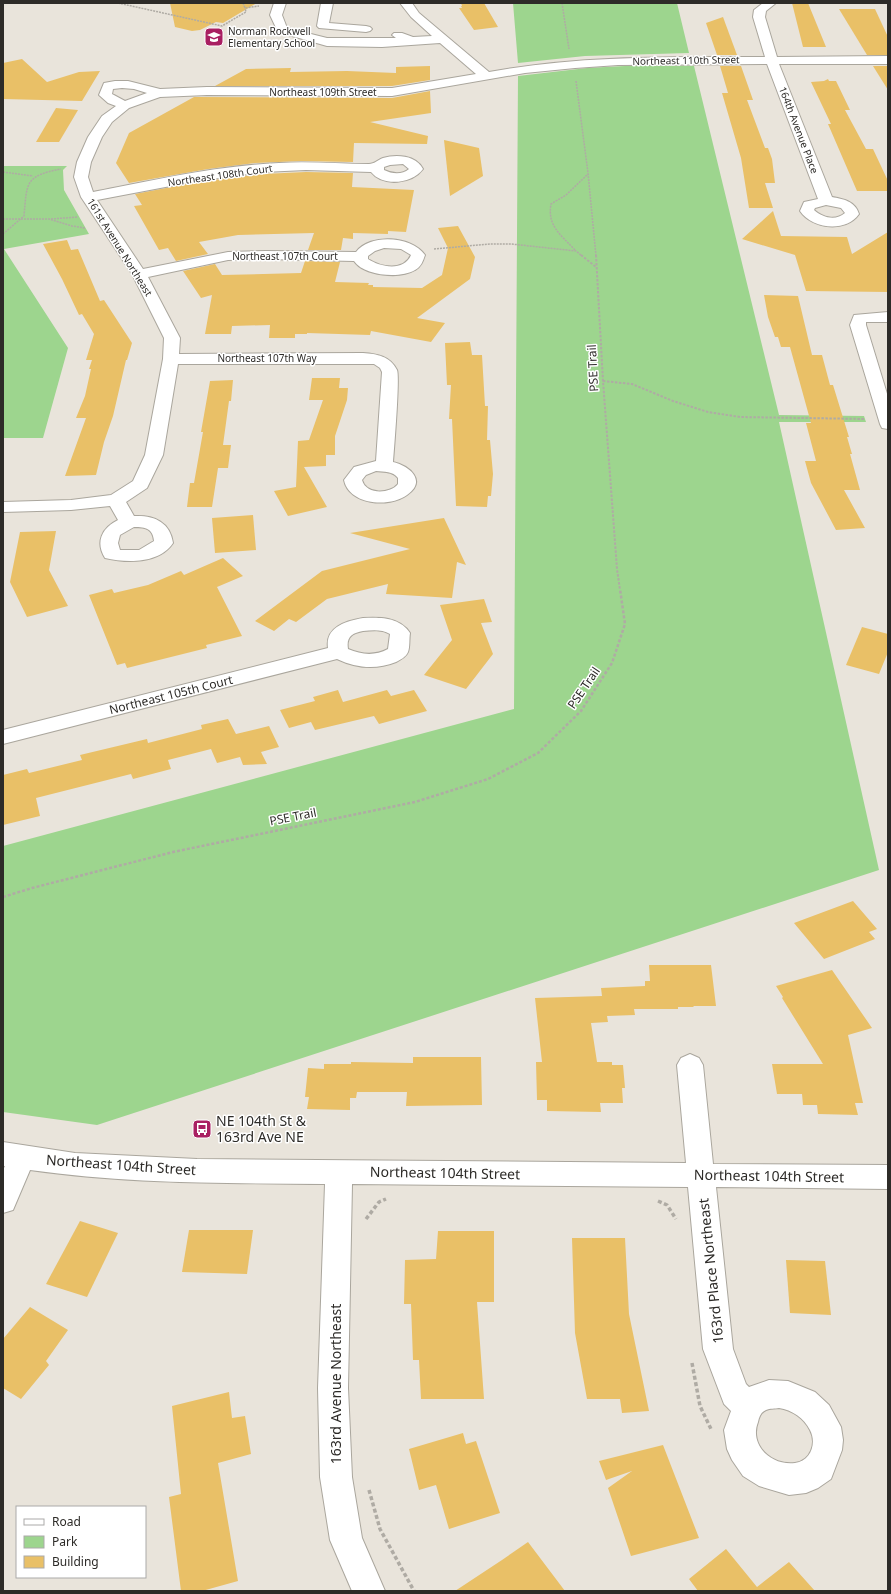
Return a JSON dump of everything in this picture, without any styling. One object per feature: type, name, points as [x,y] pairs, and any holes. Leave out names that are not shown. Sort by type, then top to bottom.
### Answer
[{"type":"street","points":[[280,3],[276,15],[282,30]]},
{"type":"street","points":[[323,26],[327,3]]},
{"type":"street","points":[[406,3],[415,15],[486,76]]},
{"type":"street","points":[[748,3],[766,6]]},
{"type":"street","name":"164th Avenue Place","points":[[766,6],[760,10],[758,17],[772,60],[826,201]]},
{"type":"street","points":[[282,30],[323,26],[384,30],[411,40]]},
{"type":"street","points":[[282,30],[327,42],[382,43],[442,39]]},
{"type":"street","name":"Northeast 110th Street","points":[[486,76],[525,69],[596,62],[888,60]]},
{"type":"street","name":"Northeast 109th Street","points":[[159,93],[207,91],[392,92],[486,76]]},
{"type":"street","points":[[125,105],[112,100],[105,95],[108,86],[116,84],[135,84],[159,93]]},
{"type":"street","name":"161st Avenue Northeast","points":[[116,500],[141,484],[154,455],[171,359],[172,338],[139,274],[88,197],[81,177],[84,162],[95,137],[107,119],[125,105],[159,93]]},
{"type":"street","name":"Northeast 108th Court","points":[[88,197],[199,177],[264,168],[307,166],[376,168]]},
{"type":"street","name":"Northeast 107th Court","points":[[139,274],[228,256],[266,255],[360,257]]},
{"type":"street","points":[[888,317],[859,318],[859,331],[888,424]]},
{"type":"street","name":"Northeast 107th Way","points":[[171,359],[363,358],[378,360],[386,364],[390,372],[384,466]]},
{"type":"street","points":[[3,506],[71,505],[116,500],[128,522]]},
{"type":"street","name":"Northeast 105th Court","points":[[3,737],[338,652]]},
{"type":"street","name":"163rd Place Northeast","points":[[690,1065],[718,1349],[735,1394],[748,1406]]},
{"type":"street","points":[[3,1200],[13,1156]]},
{"type":"street","name":"Northeast 104th Street","points":[[13,1156],[107,1167],[197,1171],[888,1177]]},
{"type":"street","name":"163rd Avenue Northeast","points":[[339,1172],[333,1388],[336,1477],[346,1540],[369,1591]]},
{"type":"path","points":[[118,3],[222,26],[246,12],[243,3]]},
{"type":"path","points":[[562,3],[570,51]]},
{"type":"path","points":[[245,8],[264,6]]},
{"type":"path","name":"PSE Trail","points":[[3,897],[32,888],[173,852],[415,802],[488,779],[538,753],[581,711],[612,663],[625,624],[617,569],[603,381],[597,268],[588,173],[576,76]]},
{"type":"path","points":[[3,172],[33,176],[48,171],[68,169]]},
{"type":"path","points":[[588,173],[566,195],[551,204],[549,214],[554,228],[576,251],[597,268]]},
{"type":"path","points":[[3,234],[23,218],[26,188],[33,176]]},
{"type":"path","points":[[3,219],[49,219],[82,216],[56,218],[49,219]]},
{"type":"path","points":[[49,219],[72,226],[90,229]]},
{"type":"path","points":[[429,250],[490,244],[511,244],[576,251]]},
{"type":"path","points":[[603,381],[632,384],[673,401],[708,412],[740,417],[869,419]]},
{"type":"path","points":[[365,1222],[367,1216],[379,1202],[389,1198]]},
{"type":"path","points":[[650,1200],[669,1204],[678,1224]]},
{"type":"path","points":[[692,1355],[700,1406],[712,1432]]},
{"type":"path","points":[[368,1483],[380,1529],[414,1591]]},
{"type":"green space","points":[[513,3],[677,3],[689,53],[585,56],[518,63]]},
{"type":"green space","points":[[644,65],[694,66],[779,415],[864,416],[866,422],[779,422],[879,870],[97,1125],[3,1112],[3,846],[514,709],[518,76],[587,68]]},
{"type":"green space","points":[[3,166],[67,166],[63,170],[64,190],[89,234],[4,249],[68,348],[43,438],[3,438]]},
{"type":"building","points":[[170,3],[257,3],[223,23],[216,22],[200,30],[192,31],[175,27]]},
{"type":"building","points":[[461,3],[484,3],[498,27],[474,30],[459,8],[462,8]]},
{"type":"building","points":[[792,3],[808,3],[826,47],[803,47]]},
{"type":"building","points":[[839,9],[875,9],[888,37],[888,55],[867,55]]},
{"type":"building","points":[[723,17],[737,55],[717,55],[706,23]]},
{"type":"building","points":[[22,59],[47,82],[79,72],[100,71],[82,101],[3,99],[3,63]]},
{"type":"building","points":[[430,66],[430,80],[392,86],[215,86],[246,69],[291,68],[290,72],[347,71],[396,73],[396,67]]},
{"type":"building","points":[[720,66],[741,66],[753,100],[747,100],[765,148],[768,148],[772,159],[775,183],[765,183],[773,208],[749,208],[741,158],[722,93],[728,93]]},
{"type":"building","points":[[873,66],[888,66],[888,90]]},
{"type":"building","points":[[828,79],[829,81],[836,81],[850,110],[845,110],[866,149],[873,149],[888,181],[888,191],[857,191],[828,124],[831,124],[811,82],[824,81]]},
{"type":"building","points":[[430,91],[431,113],[370,122],[428,136],[427,144],[354,143],[353,162],[301,161],[255,163],[208,169],[129,183],[116,163],[129,133],[194,97],[392,98]]},
{"type":"building","points":[[56,108],[78,110],[59,142],[36,142]]},
{"type":"building","points":[[444,140],[479,148],[483,176],[450,196]]},
{"type":"building","points":[[306,172],[353,173],[352,187],[414,190],[406,232],[388,231],[388,234],[353,233],[353,239],[343,238],[341,250],[308,250],[314,233],[238,235],[199,242],[208,254],[176,261],[168,248],[159,250],[134,206],[142,205],[135,194],[197,182],[263,174]]},
{"type":"building","points":[[773,211],[781,236],[847,237],[852,254],[888,232],[888,292],[806,291],[795,255],[742,239]]},
{"type":"building","points":[[458,226],[475,257],[470,279],[417,318],[445,323],[431,342],[371,331],[370,335],[307,333],[295,334],[295,338],[269,338],[270,325],[232,326],[231,334],[205,334],[212,295],[201,298],[183,271],[215,264],[222,275],[301,273],[305,261],[340,262],[335,282],[369,283],[368,285],[373,285],[373,287],[422,288],[442,275],[448,248],[438,228]]},
{"type":"building","points":[[67,240],[71,250],[78,249],[100,301],[104,300],[132,343],[126,360],[113,416],[104,442],[96,475],[65,476],[86,418],[76,418],[85,396],[91,369],[89,369],[92,360],[86,360],[94,334],[82,314],[79,315],[43,244]]},
{"type":"building","points":[[764,295],[798,296],[812,355],[822,355],[830,385],[833,385],[849,437],[847,437],[852,454],[850,454],[860,490],[844,490],[865,528],[836,530],[811,483],[805,461],[816,461],[806,423],[811,423],[790,347],[781,347],[778,337],[775,337],[768,317]]},
{"type":"building","points":[[470,342],[472,355],[482,355],[485,406],[488,406],[487,440],[490,440],[493,474],[491,496],[488,496],[487,507],[456,506],[452,419],[449,419],[451,385],[447,385],[445,343]]},
{"type":"building","points":[[312,378],[340,378],[339,388],[348,388],[347,400],[335,436],[335,455],[326,455],[326,466],[304,467],[327,507],[288,516],[274,491],[296,487],[298,441],[309,440],[323,400],[309,400]]},
{"type":"building","points":[[233,380],[231,401],[229,401],[223,445],[231,445],[228,468],[218,468],[212,507],[187,507],[190,483],[194,483],[210,381]]},
{"type":"building","points":[[253,515],[256,550],[215,553],[212,518]]},
{"type":"building","points":[[444,518],[466,565],[457,562],[452,598],[386,594],[388,584],[327,599],[296,622],[289,619],[274,631],[255,621],[322,571],[410,549],[350,533]]},
{"type":"building","points":[[56,531],[49,570],[68,606],[27,617],[10,582],[20,532]]},
{"type":"building","points":[[223,558],[243,576],[217,587],[242,636],[206,645],[207,648],[127,668],[125,663],[117,665],[89,595],[112,589],[114,593],[148,585],[181,571],[184,575]]},
{"type":"building","points":[[484,599],[492,622],[481,623],[493,654],[466,689],[424,675],[452,640],[440,605]]},
{"type":"building","points":[[862,627],[888,634],[888,652],[879,674],[846,665]]},
{"type":"building","points":[[338,690],[343,702],[387,690],[391,696],[414,690],[427,711],[379,724],[374,716],[315,730],[311,722],[289,728],[280,710],[315,701],[313,697]]},
{"type":"building","points":[[228,719],[236,734],[269,726],[279,747],[261,752],[267,764],[243,765],[240,757],[217,763],[211,749],[168,760],[171,769],[133,779],[131,774],[36,798],[40,816],[3,825],[3,775],[27,769],[29,773],[82,760],[80,755],[147,739],[148,743],[202,729],[201,725]]},
{"type":"building","points":[[853,901],[877,929],[869,932],[875,939],[824,959],[794,923]]},
{"type":"building","points":[[649,965],[711,965],[716,1006],[678,1007],[678,1009],[634,1009],[635,1015],[607,1016],[608,1022],[591,1023],[597,1062],[612,1062],[612,1065],[623,1065],[625,1088],[622,1088],[623,1103],[600,1103],[601,1112],[547,1111],[547,1100],[537,1100],[536,1062],[542,1062],[535,998],[602,996],[601,988],[645,986],[645,981],[650,981]]},
{"type":"building","points":[[832,970],[872,1028],[848,1035],[863,1103],[855,1103],[858,1115],[818,1114],[817,1105],[803,1105],[802,1094],[777,1094],[772,1064],[823,1064],[776,986]]},
{"type":"building","points":[[413,1057],[481,1057],[482,1105],[406,1106],[407,1092],[357,1092],[356,1098],[350,1098],[350,1110],[307,1109],[309,1097],[305,1097],[308,1068],[324,1069],[324,1064],[351,1064],[351,1062],[413,1063]]},
{"type":"building","points":[[80,1221],[118,1233],[87,1297],[46,1284]]},
{"type":"building","points":[[189,1230],[253,1230],[247,1274],[182,1272]]},
{"type":"building","points":[[438,1231],[494,1231],[494,1302],[477,1302],[484,1399],[421,1399],[419,1360],[413,1360],[411,1304],[404,1304],[405,1260],[436,1259]]},
{"type":"building","points":[[572,1238],[625,1238],[629,1314],[649,1411],[622,1413],[620,1399],[587,1399],[575,1333]]},
{"type":"building","points":[[786,1260],[825,1261],[831,1315],[790,1313]]},
{"type":"building","points":[[30,1307],[68,1330],[46,1361],[49,1365],[21,1399],[3,1388],[3,1339]]},
{"type":"building","points":[[229,1392],[232,1418],[245,1416],[251,1454],[218,1463],[238,1581],[202,1591],[181,1591],[169,1497],[181,1494],[172,1406]]},
{"type":"building","points":[[463,1433],[466,1444],[476,1441],[500,1513],[449,1529],[436,1485],[419,1490],[409,1449]]},
{"type":"building","points":[[663,1445],[699,1538],[631,1556],[608,1488],[632,1471],[606,1480],[599,1461]]},
{"type":"building","points":[[528,1542],[565,1591],[455,1591],[502,1560]]},
{"type":"building","points":[[726,1549],[757,1587],[789,1562],[815,1591],[698,1591],[689,1579]]},
{"type":"place","name":"Norman Rockwell Elementary School","points":[[214,37]]},
{"type":"place","name":"NE 104th St & 163rd Ave NE","points":[[202,1129]]}]
